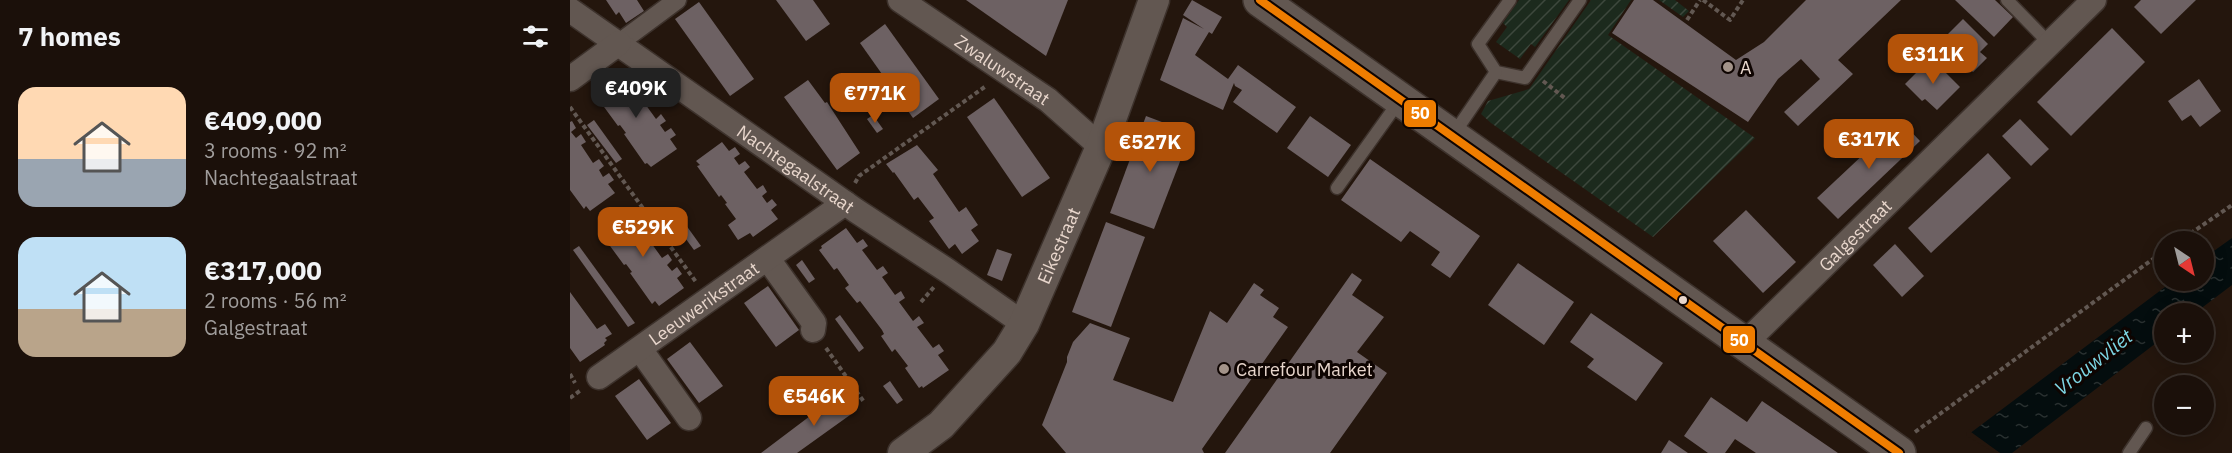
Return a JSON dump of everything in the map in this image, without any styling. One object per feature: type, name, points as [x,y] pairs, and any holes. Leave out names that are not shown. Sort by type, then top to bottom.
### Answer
[{"type":"main road","points":[[1260,0],[1896,451]]},
{"type":"street","points":[[570,79],[677,0]]},
{"type":"street","name":"Zwaluwstraat","points":[[900,0],[1048,100],[1101,147]]},
{"type":"street","name":"Eikestraat","points":[[903,453],[941,425],[1007,352],[1024,324],[1101,147],[1154,0]]},
{"type":"street","name":"Galgestraat","points":[[1744,343],[2094,0]]},
{"type":"street","name":"Nachtegaalstraat","points":[[570,10],[1024,324]]},
{"type":"street","name":"Leeuwerikstraat","points":[[599,377],[710,301],[845,202]]},
{"type":"street","name":"Leeuwerikstraat","points":[[768,259],[814,323],[813,330]]},
{"type":"street","name":"Leeuwerikstraat","points":[[640,349],[689,418]]},
{"type":"lane","points":[[1510,0],[1478,44],[1496,72],[1525,78],[1580,0]]},
{"type":"lane","points":[[2007,0],[2049,44]]},
{"type":"lane","points":[[1452,136],[1496,72]]},
{"type":"lane","points":[[1337,188],[1400,99]]},
{"type":"lane","points":[[2129,453],[2146,428]]},
{"type":"path","points":[[1687,20],[1702,0],[1730,20],[1743,0]]},
{"type":"path","points":[[1529,71],[1566,99]]},
{"type":"path","points":[[845,202],[859,176],[1006,72]]},
{"type":"path","points":[[570,107],[710,301]]},
{"type":"path","points":[[2194,231],[2232,205]]},
{"type":"path","points":[[1896,451],[2154,258]]},
{"type":"path","points":[[813,330],[864,402]]},
{"type":"green space","points":[[1519,0],[1569,0],[1535,47],[1531,44],[1520,59],[1496,42],[1507,27],[1503,23]]},
{"type":"green space","points":[[1591,0],[1631,0],[1608,35],[1755,138],[1653,237],[1481,114],[1488,101],[1529,89]]},
{"type":"green space","points":[[1659,0],[1675,0],[1689,11],[1683,17]]},
{"type":"water","name":"Vrouwvliet","points":[[2232,238],[2232,285],[2208,303],[2154,303],[2154,345],[2012,453],[2000,453],[1969,434],[2160,291],[2214,291],[2214,251]]},
{"type":"pier","points":[[1969,429],[2000,453],[1995,453],[1967,436],[1966,432]]},
{"type":"building","points":[[606,0],[637,0],[644,11],[626,23],[619,12],[616,15]]},
{"type":"building","points":[[776,0],[813,0],[830,24],[806,41]]},
{"type":"building","points":[[966,0],[1068,0],[1046,56]]},
{"type":"building","points":[[1192,0],[1222,17],[1212,34],[1209,32],[1195,55],[1228,79],[1238,65],[1296,107],[1277,133],[1233,102],[1242,90],[1234,83],[1223,110],[1160,80],[1183,18],[1204,29],[1183,15]]},
{"type":"building","name":"A","points":[[1634,0],[1653,0],[1736,60],[1764,42],[1806,0],[1901,0],[1838,60],[1853,74],[1798,126],[1784,112],[1820,79],[1801,59],[1778,79],[1748,122],[1612,33]]},
{"type":"building","points":[[1955,0],[1995,0],[2013,17],[1994,37]]},
{"type":"building","points":[[2141,0],[2196,0],[2161,34],[2134,7]]},
{"type":"building","points":[[699,2],[754,79],[730,96],[675,19]]},
{"type":"building","points":[[1963,19],[1988,44],[1980,52],[1987,58],[1973,72],[1941,41]]},
{"type":"building","points":[[885,24],[939,99],[913,118],[860,43]]},
{"type":"building","points":[[2112,28],[2145,62],[2071,136],[2037,102]]},
{"type":"building","points":[[1931,58],[1960,87],[1937,110],[1925,99],[1922,101],[1905,84]]},
{"type":"building","points":[[621,71],[628,80],[634,76],[639,83],[633,87],[638,94],[644,90],[649,96],[643,101],[656,119],[661,114],[666,121],[660,125],[665,132],[671,128],[676,135],[670,139],[677,149],[651,167],[645,164],[624,134],[626,133],[620,125],[618,126],[596,96],[600,93],[596,89]]},
{"type":"building","points":[[2199,79],[2221,111],[2200,127],[2191,115],[2182,121],[2168,101]]},
{"type":"building","points":[[808,80],[825,103],[827,102],[860,153],[837,170],[784,97]]},
{"type":"building","points":[[994,98],[1050,178],[1022,197],[967,117]]},
{"type":"building","points":[[873,115],[883,129],[877,133],[867,119]]},
{"type":"building","points":[[1146,116],[1191,133],[1154,229],[1110,213]]},
{"type":"building","points":[[1310,116],[1351,145],[1328,177],[1287,148]]},
{"type":"building","points":[[2020,119],[2049,149],[2031,166],[2002,136]]},
{"type":"building","points":[[594,120],[622,159],[616,163],[587,125]]},
{"type":"building","points":[[1900,120],[1920,141],[1838,219],[1817,198]]},
{"type":"building","points":[[572,121],[576,128],[571,132],[576,138],[581,134],[586,142],[581,145],[593,163],[599,159],[604,166],[599,170],[603,177],[609,173],[614,180],[608,184],[615,193],[590,211],[586,206],[584,209],[570,190],[570,122]]},
{"type":"building","points":[[722,142],[729,151],[735,147],[740,154],[734,158],[739,165],[745,161],[750,167],[744,172],[757,189],[763,185],[767,192],[762,196],[767,203],[772,199],[777,205],[771,210],[778,219],[753,237],[750,233],[738,240],[728,225],[736,219],[725,204],[727,203],[721,195],[719,197],[697,166],[700,165],[696,161]]},
{"type":"building","points":[[917,145],[938,170],[933,174],[959,212],[966,207],[978,225],[971,230],[979,241],[962,254],[955,244],[949,249],[929,221],[934,218],[918,197],[914,200],[886,164]]},
{"type":"building","points":[[1988,153],[2011,178],[1931,253],[1908,228]]},
{"type":"building","points":[[1370,159],[1480,236],[1450,278],[1431,265],[1440,252],[1410,231],[1401,242],[1341,200]]},
{"type":"building","points":[[673,207],[701,246],[694,250],[666,212]]},
{"type":"building","points":[[627,210],[634,220],[640,216],[645,222],[639,226],[644,233],[650,229],[655,236],[649,240],[662,258],[668,254],[672,260],[667,265],[672,271],[677,267],[682,274],[677,278],[684,288],[659,306],[655,301],[652,304],[630,273],[632,272],[626,264],[624,265],[602,235],[604,233],[601,229]]},
{"type":"building","points":[[1746,210],[1796,262],[1763,293],[1713,241]]},
{"type":"building","points":[[1106,222],[1145,237],[1111,327],[1072,312]]},
{"type":"building","points":[[846,228],[857,243],[863,239],[868,246],[862,250],[877,270],[883,266],[888,273],[882,277],[895,295],[901,291],[905,298],[899,302],[913,321],[919,316],[924,323],[917,327],[933,348],[939,344],[944,351],[938,355],[949,370],[923,388],[922,386],[919,388],[905,368],[908,366],[895,349],[892,352],[881,336],[884,334],[882,330],[860,301],[857,303],[845,288],[849,285],[837,268],[834,270],[819,250],[821,246]]},
{"type":"building","points":[[1895,244],[1924,276],[1902,297],[1873,265]]},
{"type":"building","points":[[579,246],[635,323],[628,327],[573,250]]},
{"type":"building","points":[[997,249],[1012,254],[1002,281],[987,275]]},
{"type":"building","points":[[802,260],[815,279],[809,283],[796,265]]},
{"type":"building","points":[[1518,263],[1574,302],[1544,345],[1488,305]]},
{"type":"building","points":[[1352,273],[1362,280],[1352,295],[1384,317],[1357,352],[1387,373],[1330,453],[1225,453]]},
{"type":"building","points":[[1254,283],[1264,290],[1260,295],[1279,308],[1273,317],[1288,327],[1202,449],[1204,453],[1066,453],[1042,425],[1073,342],[1090,323],[1130,338],[1113,380],[1173,402],[1210,311],[1227,323]]},
{"type":"building","points":[[768,286],[799,330],[776,347],[744,303]]},
{"type":"building","points":[[570,292],[597,329],[605,324],[612,334],[605,338],[607,340],[605,345],[580,362],[570,348]]},
{"type":"building","points":[[1591,313],[1663,363],[1636,401],[1587,367],[1594,359],[1570,342]]},
{"type":"building","points":[[840,315],[864,348],[859,352],[835,319]]},
{"type":"building","points":[[690,342],[723,386],[699,403],[667,359]]},
{"type":"building","points":[[639,379],[671,423],[647,440],[615,396]]},
{"type":"building","points":[[890,381],[903,400],[897,404],[883,386]]},
{"type":"building","points":[[845,393],[857,410],[797,453],[761,453],[818,410]]},
{"type":"building","points":[[1711,397],[1747,422],[1762,401],[1838,453],[1756,453],[1735,439],[1725,453],[1708,453],[1684,436]]},
{"type":"building","points":[[1669,440],[1688,453],[1661,453]]},
{"type":"transit line","name":"50","points":[[1260,0],[1899,453]]},
{"type":"place","name":"A","points":[[1728,67]]},
{"type":"place","name":"Carrefour Market","points":[[1224,369]]}]
